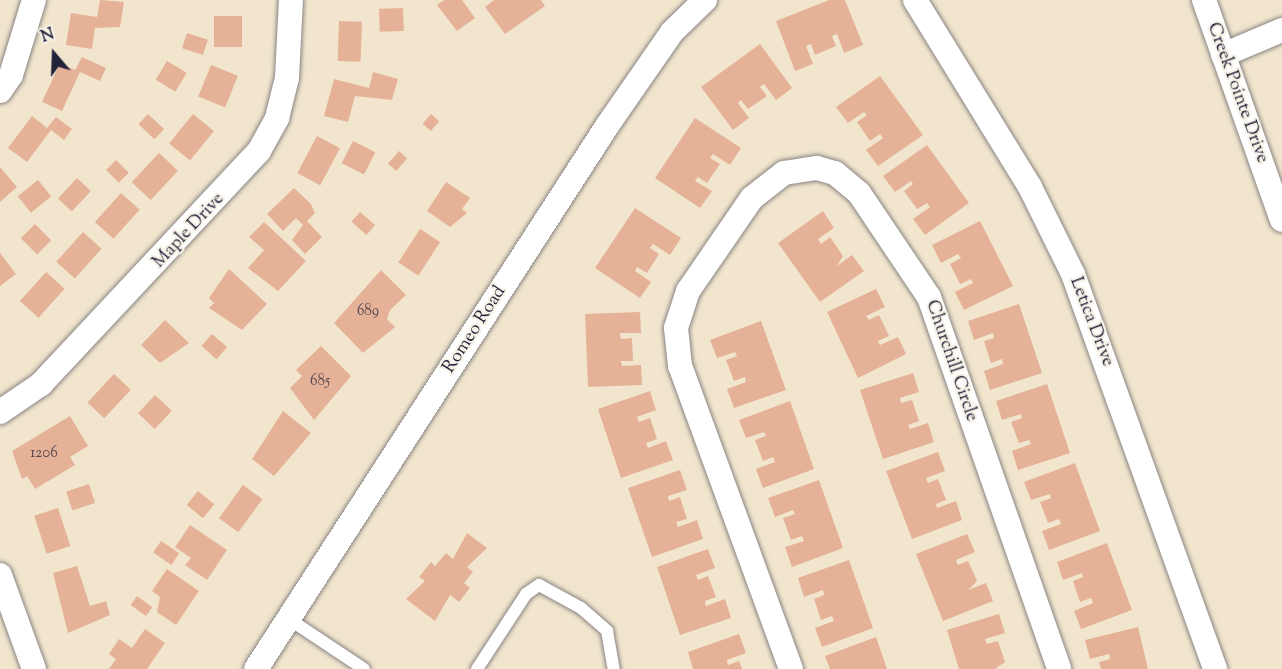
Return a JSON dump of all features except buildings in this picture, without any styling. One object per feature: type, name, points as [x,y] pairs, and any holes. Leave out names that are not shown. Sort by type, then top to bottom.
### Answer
[{"type":"street","points":[[0,91],[11,75],[34,0]]},
{"type":"street","name":"Maple Drive","points":[[0,412],[41,384],[259,151],[277,118],[287,78],[291,0]]},
{"type":"street","name":"Romeo Road","points":[[256,669],[613,117],[672,33],[705,0]]},
{"type":"street","name":"Letica Drive","points":[[915,0],[1030,187],[1073,274],[1215,669]]},
{"type":"street","name":"Creek Pointe Drive","points":[[1204,0],[1282,220]]},
{"type":"street","points":[[1223,55],[1282,30]]},
{"type":"street","name":"Churchill Circle","points":[[791,669],[680,366],[676,328],[688,291],[752,198],[784,174],[817,168],[835,173],[859,193],[929,297],[1059,669]]},
{"type":"street","points":[[0,575],[34,669]]},
{"type":"lane","points":[[477,669],[526,594],[539,585],[581,608],[607,631],[614,669]]},
{"type":"lane","points":[[289,620],[364,669]]}]
